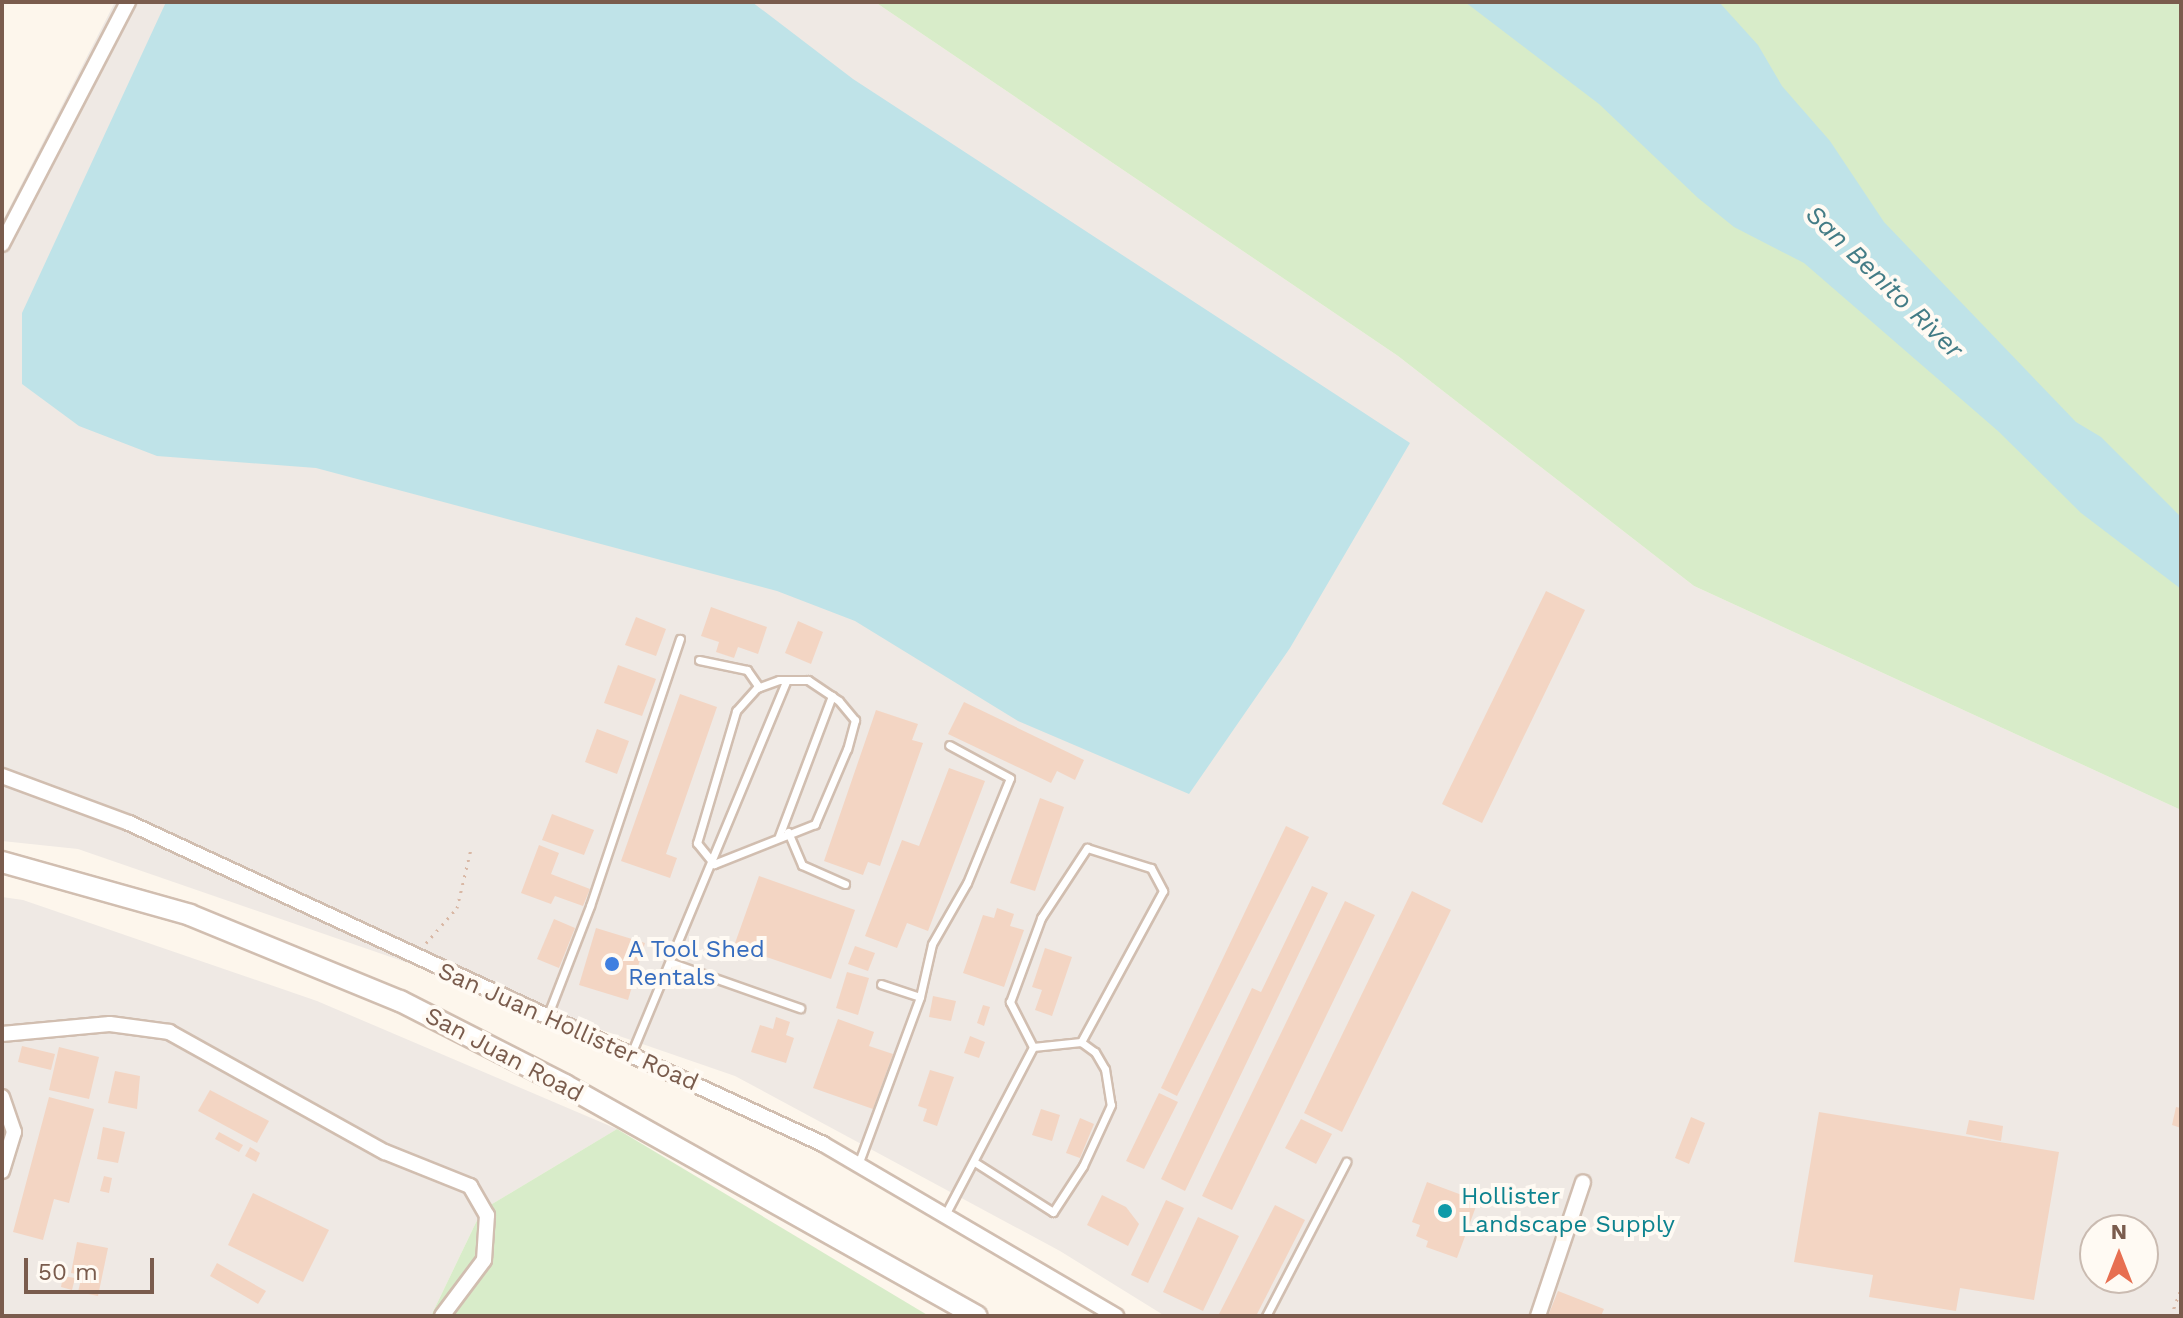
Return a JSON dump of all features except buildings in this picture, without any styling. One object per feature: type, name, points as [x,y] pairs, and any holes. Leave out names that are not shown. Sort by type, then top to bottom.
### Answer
[{"type":"main road","name":"San Juan Road","points":[[2,862],[190,915],[400,1001],[565,1085],[977,1316]]},
{"type":"street","points":[[2,244],[128,2]]},
{"type":"street","name":"San Juan Hollister Road","points":[[2,776],[90,806],[859,1162],[1116,1316]]},
{"type":"street","points":[[2,1034],[110,1024],[169,1032],[385,1152],[470,1186],[487,1215],[484,1260],[442,1316]]},
{"type":"street","points":[[2,1097],[14,1132],[2,1171]]},
{"type":"street","points":[[1538,1316],[1583,1182]]},
{"type":"lane","points":[[547,1017],[590,906],[680,639]]},
{"type":"lane","points":[[699,660],[747,670],[759,687]]},
{"type":"lane","points":[[631,1054],[714,864],[787,680]]},
{"type":"lane","points":[[787,680],[808,680],[832,696],[855,720],[847,749],[815,824],[788,832],[714,864],[697,843],[702,816],[736,711],[759,687],[787,680]]},
{"type":"lane","points":[[779,836],[832,696]]},
{"type":"lane","points":[[859,1162],[920,997],[932,944],[967,883],[1010,778],[949,745]]},
{"type":"lane","points":[[788,832],[802,865],[845,884]]},
{"type":"lane","points":[[1033,1047],[1010,1002],[1041,918],[1087,848],[1151,868],[1163,891],[1081,1042]]},
{"type":"lane","points":[[672,963],[800,1008]]},
{"type":"lane","points":[[881,984],[920,997]]},
{"type":"lane","points":[[1033,1047],[1081,1042]]},
{"type":"lane","points":[[976,1163],[1053,1212],[1083,1166],[1111,1105],[1105,1069],[1081,1042]]},
{"type":"lane","points":[[946,1213],[976,1163],[1033,1047]]},
{"type":"lane","points":[[1266,1316],[1346,1162]]},
{"type":"path","points":[[413,957],[457,908],[471,849]]},
{"type":"path","points":[[2171,1316],[2181,1288]]},
{"type":"shaded area","points":[[115,2],[875,2],[1398,356],[1694,586],[2181,810],[2181,1316],[1165,1316],[1060,1251],[735,1076],[78,849],[2,841],[2,222]]},
{"type":"shaded area","points":[[2,897],[23,900],[317,1001],[617,1129],[482,1210],[431,1316],[2,1316]]},
{"type":"green space","points":[[875,2],[2181,2],[2181,810],[1694,586],[1398,356]]},
{"type":"green space","points":[[617,1129],[929,1316],[431,1316],[482,1210]]},
{"type":"water","points":[[166,2],[752,2],[853,79],[1410,443],[1290,648],[1189,794],[1018,721],[855,621],[777,591],[316,468],[157,456],[79,426],[22,384],[22,313]]},
{"type":"water","name":"San Benito River","points":[[1465,2],[1719,2],[1758,45],[1782,86],[1830,141],[1884,222],[2076,422],[2101,437],[2181,517],[2181,589],[2081,513],[1998,431],[1804,263],[1734,227],[1698,198],[1599,104]]},
{"type":"place","name":"A Tool Shed Rentals","points":[[612,964]]},
{"type":"place","name":"Hollister Landscape Supply","points":[[1445,1211]]}]
